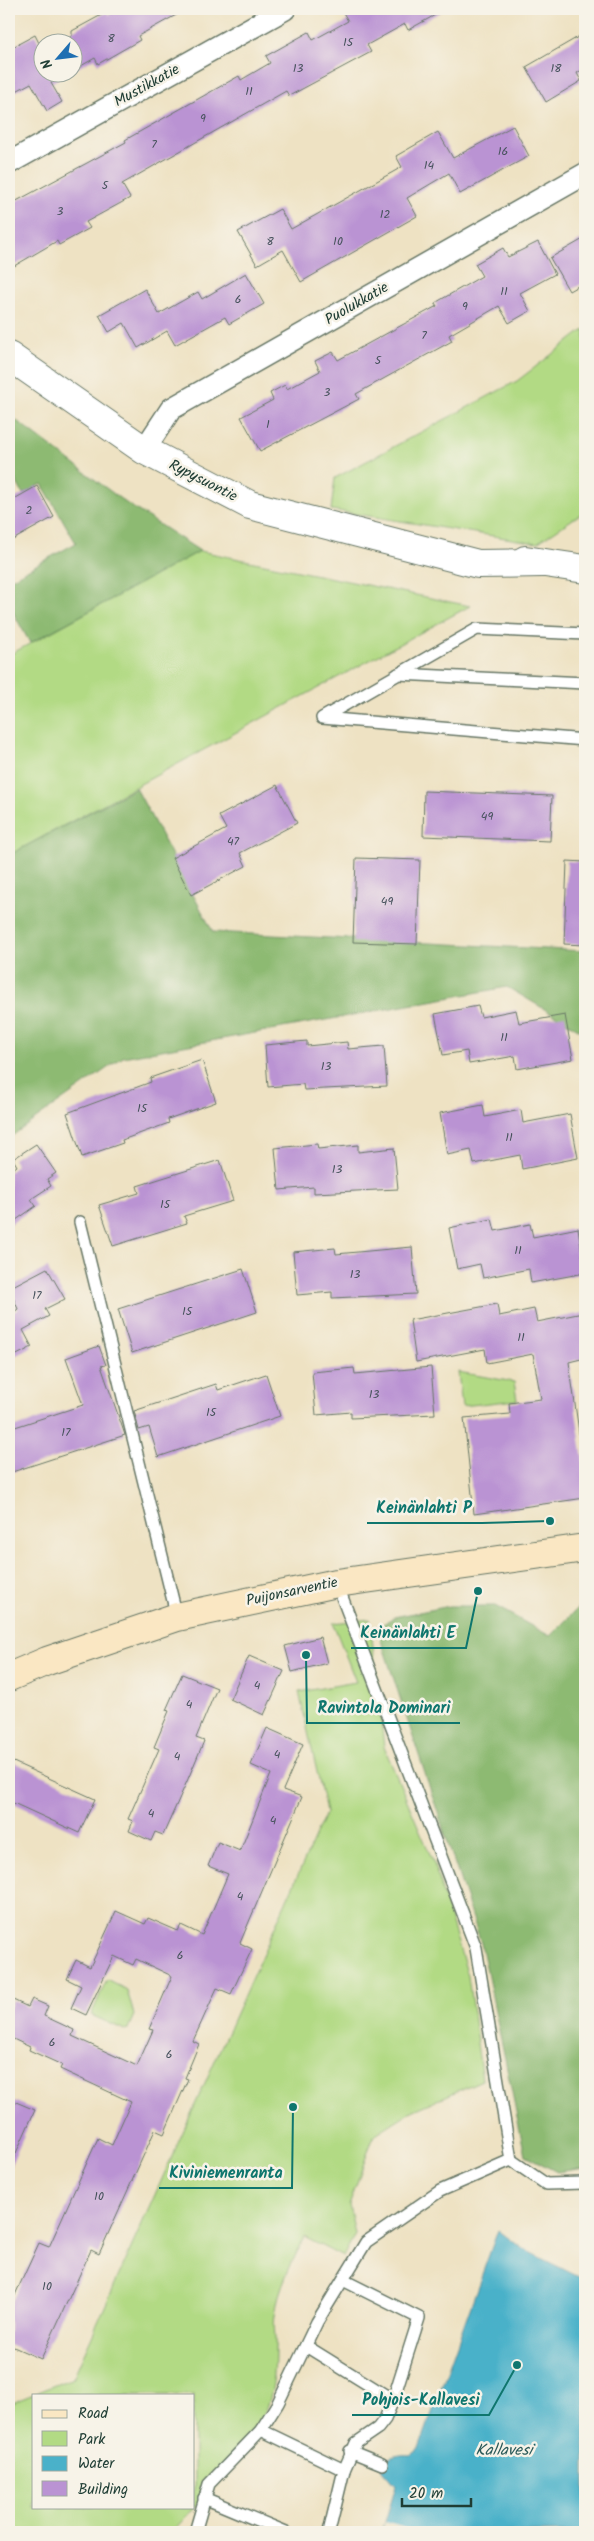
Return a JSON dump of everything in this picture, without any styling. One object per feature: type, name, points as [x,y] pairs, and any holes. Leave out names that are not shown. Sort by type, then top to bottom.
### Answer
[{"type":"main road","name":"Puijonsarventie","points":[[9,1677],[47,1661],[177,1617],[337,1582],[585,1548]]},
{"type":"street","name":"Mustikkatie","points":[[9,162],[285,9]]},
{"type":"street","name":"Puolukkatie","points":[[144,450],[172,409],[585,174]]},
{"type":"street","name":"Rypysuontie","points":[[9,356],[144,450],[250,505],[423,549],[480,550],[542,563],[585,569]]},
{"type":"lane","points":[[585,634],[477,629],[322,718],[585,740]]},
{"type":"lane","points":[[398,674],[585,684]]},
{"type":"lane","points":[[80,1222],[177,1617]]},
{"type":"lane","points":[[337,1582],[476,1948],[511,2160],[546,2184],[585,2183]]},
{"type":"lane","points":[[195,2532],[204,2498],[210,2484],[261,2430],[278,2403],[317,2322],[366,2242],[440,2190],[511,2160]]},
{"type":"lane","points":[[329,2532],[350,2452],[356,2443],[378,2428],[385,2419],[393,2400],[419,2318],[343,2280]]},
{"type":"lane","points":[[306,2346],[393,2400]]},
{"type":"lane","points":[[261,2430],[344,2470]]},
{"type":"lane","points":[[350,2452],[382,2464]]},
{"type":"lane","points":[[204,2498],[286,2532]]},
{"type":"green space","points":[[585,329],[585,511],[537,543],[331,510],[335,478],[517,381]]},
{"type":"green space","points":[[9,415],[126,503],[200,551],[30,643],[9,605],[9,580],[76,543],[42,484],[23,494],[9,468]]},
{"type":"green space","points":[[200,551],[470,606],[9,855],[9,655]]},
{"type":"green space","points":[[136,788],[213,932],[585,951],[585,1033],[507,987],[123,1057],[9,1138],[9,855]]},
{"type":"green space","points":[[458,1372],[514,1382],[517,1400],[462,1406]]},
{"type":"green space","points":[[585,1601],[585,2168],[557,2172],[525,2155],[481,1943],[377,1628],[394,1617],[450,1606],[495,1606],[550,1636]]},
{"type":"green space","points":[[370,1619],[384,1747],[433,1861],[468,1976],[482,2080],[410,2112],[374,2135],[349,2205],[355,2234],[343,2257],[304,2237],[279,2295],[274,2319],[275,2356],[273,2385],[268,2405],[261,2421],[239,2455],[195,2507],[195,2394],[34,2394],[73,2378],[326,1812],[299,1692],[356,1682],[333,1623]]},
{"type":"green space","points":[[107,1980],[127,1990],[134,2015],[127,2031],[91,2015]]},
{"type":"green space","points":[[32,2395],[32,2508],[194,2508],[172,2532],[9,2532],[9,2404]]},
{"type":"water","name":"Kallavesi","points":[[498,2230],[523,2249],[585,2280],[585,2532],[382,2532],[396,2485],[383,2470],[382,2464],[391,2457],[410,2455],[419,2449]]},
{"type":"pier","points":[[385,2522],[418,2532],[382,2532]]},
{"type":"building","points":[[120,9],[187,9],[138,36],[140,40],[98,64],[95,58],[82,65],[82,32],[72,31],[107,12],[109,15]]},
{"type":"building","points":[[341,9],[446,9],[408,30],[405,24],[367,45],[371,52],[289,96],[286,91],[122,184],[130,198],[86,222],[90,228],[59,245],[57,241],[9,269],[9,205],[126,142],[125,140],[239,76],[241,80],[270,63],[266,56],[309,32],[313,40],[348,21]]},
{"type":"building","points":[[585,33],[585,68],[577,73],[581,81],[546,102],[526,67]]},
{"type":"building","points":[[32,37],[32,82],[53,82],[51,83],[62,102],[47,111],[31,83],[9,95],[9,49]]},
{"type":"building","points":[[513,126],[529,156],[460,194],[449,173],[407,198],[417,216],[301,282],[283,250],[257,265],[238,232],[280,209],[291,229],[402,167],[396,156],[438,132],[453,158]]},
{"type":"building","points":[[585,238],[585,282],[569,291],[550,258]]},
{"type":"building","points":[[538,242],[555,274],[520,293],[530,311],[509,323],[499,306],[449,335],[452,341],[356,394],[359,399],[260,451],[241,417],[273,400],[270,393],[285,385],[287,389],[320,371],[315,361],[333,352],[338,360],[437,306],[435,303],[482,276],[475,264],[503,248],[508,257]]},
{"type":"building","points":[[246,273],[264,304],[229,324],[225,317],[175,345],[167,331],[138,348],[124,323],[109,332],[99,315],[145,289],[159,314],[198,292],[202,299]]},
{"type":"building","points":[[37,486],[54,517],[9,542],[9,502]]},
{"type":"building","points":[[277,785],[297,823],[240,853],[246,866],[191,895],[172,858],[226,829],[219,816]]},
{"type":"building","points":[[424,791],[552,796],[550,841],[423,836]]},
{"type":"building","points":[[356,858],[420,860],[417,944],[353,942]]},
{"type":"building","points":[[567,861],[585,862],[585,945],[564,944]]},
{"type":"building","points":[[478,1006],[481,1017],[516,1010],[519,1023],[565,1015],[573,1059],[517,1069],[515,1056],[469,1064],[467,1051],[443,1055],[435,1014]]},
{"type":"building","points":[[307,1041],[307,1046],[347,1042],[348,1049],[384,1046],[387,1086],[304,1090],[303,1084],[268,1087],[265,1045]]},
{"type":"building","points":[[202,1060],[216,1102],[168,1119],[169,1123],[122,1140],[123,1143],[82,1157],[67,1113],[151,1082],[150,1078]]},
{"type":"building","points":[[483,1105],[485,1117],[521,1110],[523,1123],[570,1114],[578,1158],[522,1169],[520,1155],[474,1164],[471,1150],[447,1155],[440,1113]]},
{"type":"building","points":[[36,1144],[56,1173],[47,1179],[51,1186],[31,1199],[36,1206],[9,1225],[9,1172],[17,1166],[13,1159]]},
{"type":"building","points":[[317,1144],[318,1149],[358,1145],[358,1152],[394,1148],[398,1189],[314,1193],[314,1187],[279,1190],[275,1148]]},
{"type":"building","points":[[220,1160],[233,1201],[184,1216],[187,1223],[113,1246],[99,1205],[139,1193],[137,1186]]},
{"type":"building","points":[[492,1219],[495,1231],[530,1224],[533,1237],[578,1228],[585,1273],[531,1283],[529,1269],[483,1278],[480,1264],[457,1269],[449,1228]]},
{"type":"building","points":[[412,1247],[416,1294],[332,1298],[332,1292],[297,1295],[293,1252],[335,1248],[336,1254]]},
{"type":"building","points":[[47,1268],[65,1299],[45,1309],[49,1316],[23,1330],[32,1347],[9,1359],[9,1302],[14,1312],[18,1309],[9,1288]]},
{"type":"building","points":[[243,1269],[257,1312],[132,1353],[118,1309]]},
{"type":"building","points":[[497,1304],[499,1316],[534,1309],[537,1322],[583,1313],[585,1358],[569,1362],[585,1474],[585,1498],[474,1514],[464,1418],[510,1414],[509,1403],[541,1399],[533,1354],[487,1363],[485,1349],[416,1362],[410,1320]]},
{"type":"building","points":[[99,1346],[106,1365],[101,1366],[125,1435],[9,1473],[9,1429],[83,1405],[66,1358]]},
{"type":"building","points":[[431,1367],[435,1414],[351,1418],[351,1412],[316,1415],[312,1372],[354,1368],[355,1374]]},
{"type":"building","points":[[266,1374],[280,1416],[158,1457],[149,1427],[139,1430],[134,1411],[216,1384],[218,1390]]},
{"type":"building","points":[[320,1637],[327,1663],[292,1672],[285,1646]]},
{"type":"building","points":[[249,1656],[284,1671],[264,1715],[230,1699]]},
{"type":"building","points":[[182,1674],[217,1688],[196,1738],[204,1741],[188,1779],[163,1835],[155,1832],[151,1841],[129,1831],[133,1821],[128,1819],[159,1749],[154,1747],[169,1711],[166,1710]]},
{"type":"building","points":[[267,1728],[303,1744],[283,1790],[302,1797],[240,1943],[252,1949],[231,1994],[217,1988],[193,2041],[199,2044],[185,2078],[188,2079],[164,2134],[155,2130],[99,2254],[91,2250],[41,2359],[9,2345],[9,2308],[39,2243],[49,2247],[98,2138],[112,2145],[131,2102],[60,2069],[62,2065],[29,2050],[30,2047],[9,2037],[9,2010],[13,2000],[28,2007],[32,1999],[48,2006],[44,2016],[74,2030],[72,2036],[137,2066],[153,2030],[149,2029],[172,1976],[136,1959],[133,1965],[114,1956],[86,2015],[71,2008],[81,1986],[67,1979],[76,1960],[90,1967],[116,1911],[145,1924],[148,1918],[178,1931],[181,1925],[202,1935],[228,1874],[208,1866],[218,1842],[240,1851],[271,1774],[251,1765]]},
{"type":"building","points":[[9,1760],[95,1799],[79,1833],[9,1801]]},
{"type":"building","points":[[9,2099],[35,2110],[9,2169]]},
{"type":"place","name":"Keinänlahti P","points":[[550,1521]]},
{"type":"place","name":"Keinänlahti E","points":[[478,1591]]},
{"type":"place","name":"Ravintola Dominari","points":[[306,1655]]},
{"type":"place","name":"Kiviniemenranta","points":[[293,2107]]},
{"type":"place","name":"Pohjois-Kallavesi","points":[[517,2365]]}]
